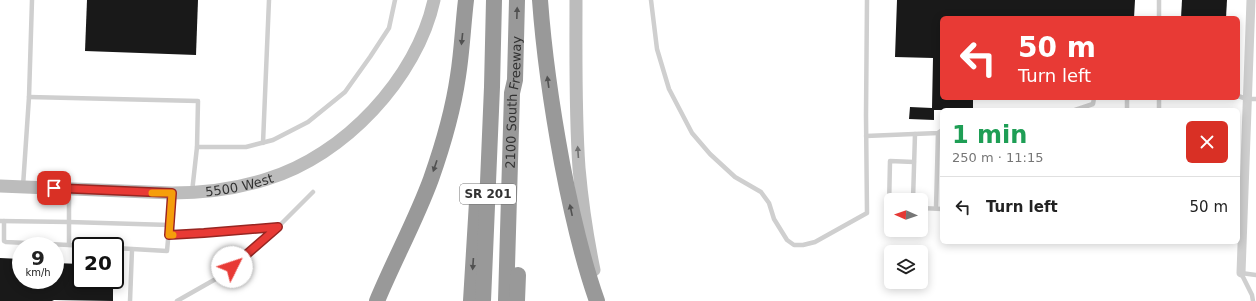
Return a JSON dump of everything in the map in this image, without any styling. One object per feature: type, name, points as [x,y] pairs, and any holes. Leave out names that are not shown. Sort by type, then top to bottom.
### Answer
[{"type":"highway","points":[[377,301],[386,278],[423,200],[444,140],[450,118],[458,75],[466,0]]},
{"type":"highway","name":"2100 South Freeway","points":[[483,301],[494,0]]},
{"type":"highway","name":"2100 South Freeway","points":[[506,301],[512,93],[515,80],[517,0]]},
{"type":"highway","points":[[540,0],[549,89],[562,164],[579,244],[597,301]]},
{"type":"highway","points":[[515,80],[519,206],[517,301]]},
{"type":"highway","points":[[471,301],[482,121],[492,86]]},
{"type":"street","name":"5500 West","points":[[0,186],[192,193],[238,187],[268,179],[290,170],[318,156],[347,135],[372,112],[407,65],[420,41],[432,10],[434,0]]},
{"type":"street","points":[[576,0],[577,141],[579,168],[588,241],[602,301]]},
{"type":"street","points":[[1241,273],[1242,158],[1252,99],[1251,0]]},
{"type":"lane","points":[[23,186],[29,97],[32,0]]},
{"type":"lane","points":[[263,143],[269,0]]},
{"type":"lane","points":[[197,147],[246,147],[273,140],[308,122],[345,92],[389,28],[394,0]]},
{"type":"lane","points":[[651,0],[657,49],[669,90],[692,133],[710,154],[735,177],[761,192],[769,203],[774,219],[787,240],[794,245],[803,245],[815,242],[868,213],[866,136],[867,0]]},
{"type":"lane","points":[[1159,0],[1159,16]]},
{"type":"lane","points":[[1240,96],[1252,99]]},
{"type":"lane","points":[[29,97],[198,101],[197,147],[192,193]]},
{"type":"lane","points":[[1093,108],[1094,100]]},
{"type":"lane","points":[[1081,108],[1093,104]]},
{"type":"lane","points":[[866,136],[915,134],[940,131],[936,208]]},
{"type":"lane","points":[[913,193],[915,134]]},
{"type":"lane","points":[[889,193],[890,161],[914,162]]},
{"type":"lane","points":[[69,245],[70,189]]},
{"type":"lane","points":[[177,301],[221,276],[278,227],[313,192]]},
{"type":"lane","points":[[124,249],[167,251],[172,193]]},
{"type":"lane","points":[[928,208],[940,209]]},
{"type":"lane","points":[[72,245],[6,242],[4,241],[2,221],[170,225]]},
{"type":"lane","points":[[169,235],[278,227]]},
{"type":"lane","points":[[130,301],[132,250]]},
{"type":"lane","points":[[1241,273],[1256,275]]},
{"type":"lane","points":[[1241,273],[1252,295],[1253,301]]},
{"type":"building","points":[[87,0],[198,0],[196,55],[85,51]]},
{"type":"building","points":[[897,0],[1135,0],[1134,16],[940,16],[940,100],[973,100],[973,108],[940,108],[940,110],[934,110],[934,120],[909,119],[910,107],[932,108],[933,58],[895,57]]},
{"type":"building","points":[[1182,0],[1227,0],[1226,16],[1181,16]]},
{"type":"building","points":[[0,258],[12,259],[12,289],[64,289],[64,263],[72,264],[72,289],[113,289],[113,301],[0,301]]},
{"type":"slow traffic","points":[[152,193],[172,193],[169,235],[173,235]]},
{"type":"route","points":[[54,188],[172,193],[169,235],[278,227],[232,267]]}]
